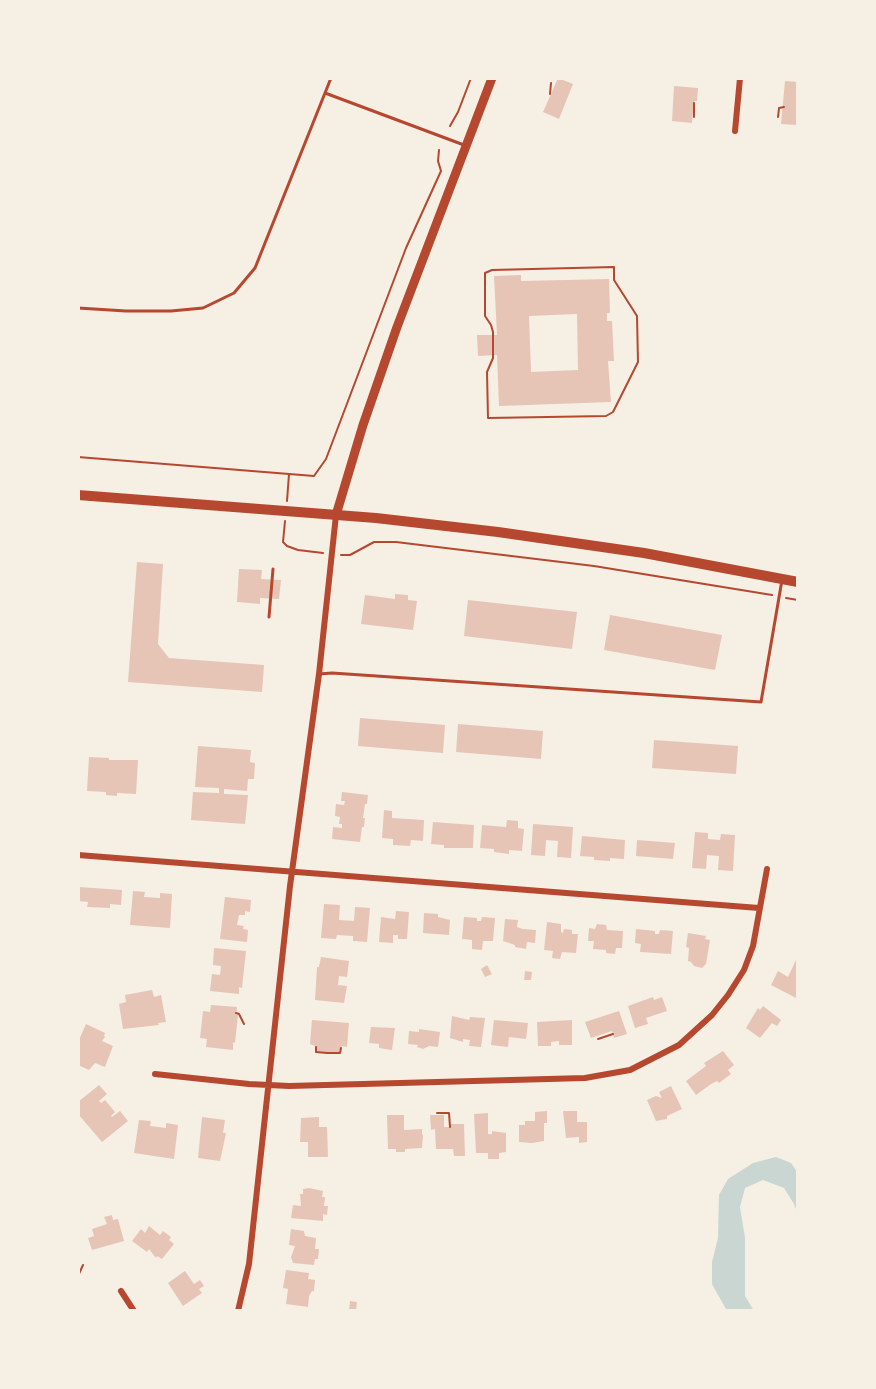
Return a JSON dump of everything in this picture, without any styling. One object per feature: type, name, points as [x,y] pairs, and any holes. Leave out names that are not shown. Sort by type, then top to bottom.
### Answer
[{"type":"main road","points":[[336,515],[363,425],[397,327],[492,78]]},
{"type":"main road","points":[[78,495],[376,518],[538,537],[644,553],[798,582]]},
{"type":"street","points":[[735,131],[740,78]]},
{"type":"street","points":[[238,1311],[249,1264],[292,871],[319,674],[336,515]]},
{"type":"street","points":[[78,855],[759,908]]},
{"type":"street","points":[[155,1074],[268,1085],[358,1085],[585,1078],[630,1070],[679,1045],[712,1015],[744,969],[753,946],[767,869]]},
{"type":"street","points":[[121,1291],[134,1311]]},
{"type":"lane","points":[[78,308],[171,311],[203,308],[234,293],[255,268],[331,78]]},
{"type":"lane","points":[[325,93],[466,146]]},
{"type":"lane","points":[[269,617],[273,568]]},
{"type":"lane","points":[[319,674],[332,673],[761,702],[782,578]]},
{"type":"path","points":[[450,126],[471,78]]},
{"type":"path","points":[[550,94],[551,83]]},
{"type":"path","points":[[694,103],[694,117]]},
{"type":"path","points":[[778,117],[779,108],[784,107]]},
{"type":"path","points":[[78,457],[314,476],[326,459],[406,248],[441,171],[438,161],[439,150]]},
{"type":"path","points":[[614,267],[615,280],[637,316],[638,362],[613,412],[606,416],[488,418],[487,372],[493,358],[493,332],[492,325],[485,316],[485,273],[492,270],[614,267]]},
{"type":"path","points":[[288,485],[289,474]]},
{"type":"path","points":[[283,535],[283,542],[287,546],[309,551]]},
{"type":"path","points":[[344,555],[350,555],[374,542],[396,542],[572,562],[754,592]]},
{"type":"path","points":[[236,1013],[239,1014],[244,1024]]},
{"type":"path","points":[[598,1039],[613,1034]]},
{"type":"path","points":[[316,1047],[316,1052],[327,1053],[340,1053],[341,1048]]},
{"type":"path","points":[[437,1113],[449,1113],[450,1127]]},
{"type":"path","points":[[78,1276],[83,1265]]},
{"type":"shaded area","points":[[776,1157],[791,1163],[798,1173],[798,1214],[784,1188],[763,1180],[745,1188],[740,1207],[745,1238],[745,1296],[754,1311],[727,1311],[712,1284],[712,1262],[718,1238],[719,1195],[728,1179],[753,1163]]},
{"type":"building","points":[[558,78],[573,84],[559,119],[543,112]]},
{"type":"building","points":[[785,81],[798,82],[798,125],[781,124]]},
{"type":"building","points":[[674,86],[698,88],[692,123],[672,121]]},
{"type":"building","points":[[521,275],[521,281],[609,279],[610,313],[607,313],[607,321],[612,321],[614,361],[608,361],[611,402],[499,406],[497,355],[478,356],[477,335],[497,335],[494,276]],"holes":[[[577,314],[578,370],[531,372],[529,316]]]},
{"type":"building","points":[[137,562],[163,564],[158,644],[169,658],[264,665],[262,692],[128,682]]},
{"type":"building","points":[[239,569],[262,570],[261,579],[281,580],[279,599],[260,598],[260,604],[237,602]]},
{"type":"building","points":[[395,594],[408,595],[408,600],[417,601],[413,630],[361,624],[365,595],[395,599]]},
{"type":"building","points":[[468,600],[577,612],[572,649],[464,636]]},
{"type":"building","points":[[610,615],[722,635],[715,670],[604,650]]},
{"type":"building","points":[[360,718],[445,725],[443,753],[358,746]]},
{"type":"building","points":[[458,724],[543,731],[541,759],[456,752]]},
{"type":"building","points":[[654,740],[738,746],[736,774],[652,768]]},
{"type":"building","points":[[198,746],[251,750],[250,762],[255,763],[254,779],[248,779],[247,791],[224,789],[224,794],[248,795],[245,824],[191,820],[193,792],[219,793],[219,788],[195,787]]},
{"type":"building","points":[[89,757],[138,760],[136,794],[117,793],[117,796],[106,795],[106,792],[87,791]]},
{"type":"building","points":[[342,792],[368,795],[360,842],[332,839],[333,827],[342,828],[342,824],[339,824],[340,817],[335,816],[336,804],[344,805],[345,801],[341,801]]},
{"type":"building","points":[[384,810],[392,811],[392,818],[424,820],[423,841],[411,840],[410,846],[393,845],[393,839],[382,838]]},
{"type":"building","points":[[507,820],[518,821],[518,828],[524,829],[522,851],[509,850],[509,854],[494,852],[494,849],[480,848],[482,825],[506,827]]},
{"type":"building","points":[[433,822],[474,825],[473,848],[444,848],[444,845],[431,844]]},
{"type":"building","points":[[533,824],[573,827],[571,858],[557,857],[558,841],[546,840],[545,856],[531,855]]},
{"type":"building","points":[[695,832],[708,833],[708,839],[720,840],[721,834],[735,835],[733,871],[718,870],[719,856],[707,855],[706,869],[692,868]]},
{"type":"building","points":[[582,836],[625,840],[624,859],[594,860],[594,857],[580,856]]},
{"type":"building","points":[[637,840],[675,843],[673,859],[636,856]]},
{"type":"building","points":[[79,887],[122,890],[121,905],[110,904],[110,908],[87,907],[88,902],[78,901]]},
{"type":"building","points":[[133,891],[145,892],[144,897],[160,898],[160,893],[172,894],[170,928],[130,925]]},
{"type":"building","points":[[225,897],[251,900],[250,912],[245,911],[245,915],[239,915],[237,925],[244,926],[243,929],[248,930],[247,942],[220,939]]},
{"type":"building","points":[[324,904],[340,905],[339,920],[354,921],[355,907],[370,908],[367,942],[353,941],[353,936],[337,935],[336,939],[321,938]]},
{"type":"building","points":[[396,911],[409,912],[407,939],[398,939],[398,935],[393,935],[393,943],[379,942],[381,917],[395,919]]},
{"type":"building","points":[[424,913],[438,914],[438,917],[450,920],[449,935],[423,933]]},
{"type":"building","points":[[464,917],[477,918],[477,921],[481,921],[482,917],[495,918],[493,941],[483,941],[482,950],[472,949],[472,940],[462,939]]},
{"type":"building","points":[[505,919],[518,920],[517,927],[536,930],[535,943],[527,942],[526,949],[503,941]]},
{"type":"building","points":[[547,922],[561,924],[563,933],[564,929],[572,930],[572,934],[578,934],[576,953],[562,952],[560,959],[552,958],[553,951],[544,950]]},
{"type":"building","points":[[597,924],[606,925],[607,930],[623,931],[622,948],[616,948],[615,954],[606,953],[606,950],[593,949],[594,941],[588,941],[589,928],[595,929]]},
{"type":"building","points":[[636,929],[655,931],[655,934],[659,934],[660,930],[673,931],[671,954],[640,952],[641,944],[635,943]]},
{"type":"building","points":[[688,933],[706,936],[705,939],[710,940],[706,964],[702,968],[688,961],[689,948],[686,947]]},
{"type":"building","points":[[214,948],[246,951],[242,988],[239,987],[239,994],[210,991],[212,974],[220,975],[221,966],[213,965]]},
{"type":"building","points":[[321,957],[349,961],[347,977],[339,976],[338,985],[347,986],[344,1003],[315,1000],[317,967],[319,967]]},
{"type":"building","points":[[796,960],[798,961],[798,999],[771,985],[778,971],[788,977]]},
{"type":"building","points":[[487,965],[492,974],[485,977],[481,969]]},
{"type":"building","points":[[525,971],[532,972],[531,980],[524,980]]},
{"type":"building","points":[[152,990],[154,997],[161,995],[166,1022],[158,1023],[159,1025],[123,1029],[119,1004],[126,1002],[125,995]]},
{"type":"building","points":[[653,997],[654,1000],[662,997],[667,1011],[646,1018],[648,1024],[635,1028],[628,1006]]},
{"type":"building","points":[[211,1005],[237,1007],[233,1050],[206,1047],[207,1039],[200,1038],[203,1011],[210,1012]]},
{"type":"building","points":[[763,1006],[781,1020],[777,1026],[772,1023],[760,1038],[746,1028],[758,1008],[760,1010]]},
{"type":"building","points":[[619,1011],[627,1034],[614,1038],[612,1031],[591,1038],[585,1022]]},
{"type":"building","points":[[452,1016],[469,1020],[470,1017],[485,1018],[481,1047],[469,1046],[470,1040],[463,1039],[463,1042],[450,1038]]},
{"type":"building","points":[[312,1020],[349,1023],[347,1047],[342,1046],[339,1052],[317,1052],[317,1047],[310,1044]]},
{"type":"building","points":[[494,1020],[528,1023],[526,1039],[509,1037],[508,1047],[491,1045]]},
{"type":"building","points":[[572,1020],[572,1045],[559,1045],[559,1041],[551,1042],[551,1046],[538,1046],[537,1022]]},
{"type":"building","points":[[86,1024],[105,1033],[102,1041],[113,1046],[105,1067],[95,1063],[89,1070],[78,1065],[78,1042]]},
{"type":"building","points":[[371,1027],[395,1028],[392,1050],[379,1048],[379,1044],[369,1043]]},
{"type":"building","points":[[419,1029],[440,1032],[438,1047],[429,1046],[423,1049],[417,1047],[418,1045],[408,1044],[409,1031],[419,1032]]},
{"type":"building","points":[[723,1051],[734,1065],[728,1070],[731,1074],[696,1095],[686,1081],[706,1066],[704,1063]]},
{"type":"building","points":[[99,1085],[107,1094],[99,1101],[101,1103],[105,1100],[115,1112],[111,1116],[120,1111],[128,1121],[102,1142],[78,1114],[78,1102]]},
{"type":"building","points":[[671,1086],[682,1109],[667,1116],[667,1119],[656,1121],[647,1100],[656,1096],[662,1098],[659,1092]]},
{"type":"building","points":[[547,1111],[544,1141],[519,1142],[519,1125],[525,1125],[525,1121],[535,1121],[535,1112]]},
{"type":"building","points":[[563,1111],[577,1111],[577,1122],[587,1122],[587,1142],[579,1143],[579,1137],[566,1138]]},
{"type":"building","points":[[488,1113],[488,1134],[492,1134],[492,1131],[506,1133],[506,1152],[499,1153],[499,1159],[488,1159],[488,1153],[476,1153],[474,1114]]},
{"type":"building","points":[[387,1115],[404,1115],[404,1130],[422,1129],[422,1148],[405,1149],[405,1152],[388,1149]]},
{"type":"building","points":[[430,1115],[444,1115],[444,1127],[450,1127],[450,1124],[464,1124],[465,1156],[454,1156],[453,1149],[436,1149],[435,1129],[431,1130]]},
{"type":"building","points":[[202,1117],[225,1120],[223,1133],[226,1133],[220,1161],[198,1158]]},
{"type":"building","points":[[319,1117],[319,1127],[327,1127],[328,1157],[308,1157],[308,1142],[300,1142],[301,1118]]},
{"type":"building","points":[[139,1120],[151,1121],[150,1126],[166,1128],[166,1123],[178,1125],[174,1159],[134,1153]]},
{"type":"building","points":[[303,1189],[323,1191],[324,1206],[328,1206],[327,1215],[323,1214],[323,1221],[291,1218],[293,1205],[301,1206],[300,1194],[303,1194]]},
{"type":"building","points":[[112,1215],[113,1220],[118,1219],[124,1241],[92,1250],[88,1238],[94,1236],[92,1229],[107,1224],[104,1217]]},
{"type":"building","points":[[149,1226],[160,1235],[163,1231],[171,1237],[169,1240],[174,1244],[162,1259],[157,1256],[156,1258],[149,1249],[147,1252],[132,1241],[141,1229],[145,1233]]},
{"type":"building","points":[[291,1229],[304,1231],[305,1236],[316,1238],[315,1249],[319,1249],[318,1259],[315,1259],[314,1265],[293,1263],[291,1257],[295,1246],[289,1245]]},
{"type":"building","points":[[286,1270],[309,1273],[308,1279],[315,1280],[308,1307],[286,1304],[288,1289],[283,1288]]},
{"type":"building","points":[[185,1271],[194,1284],[200,1280],[204,1286],[199,1289],[202,1293],[183,1306],[168,1283]]},
{"type":"building","points":[[350,1301],[357,1302],[356,1311],[349,1310]]}]
